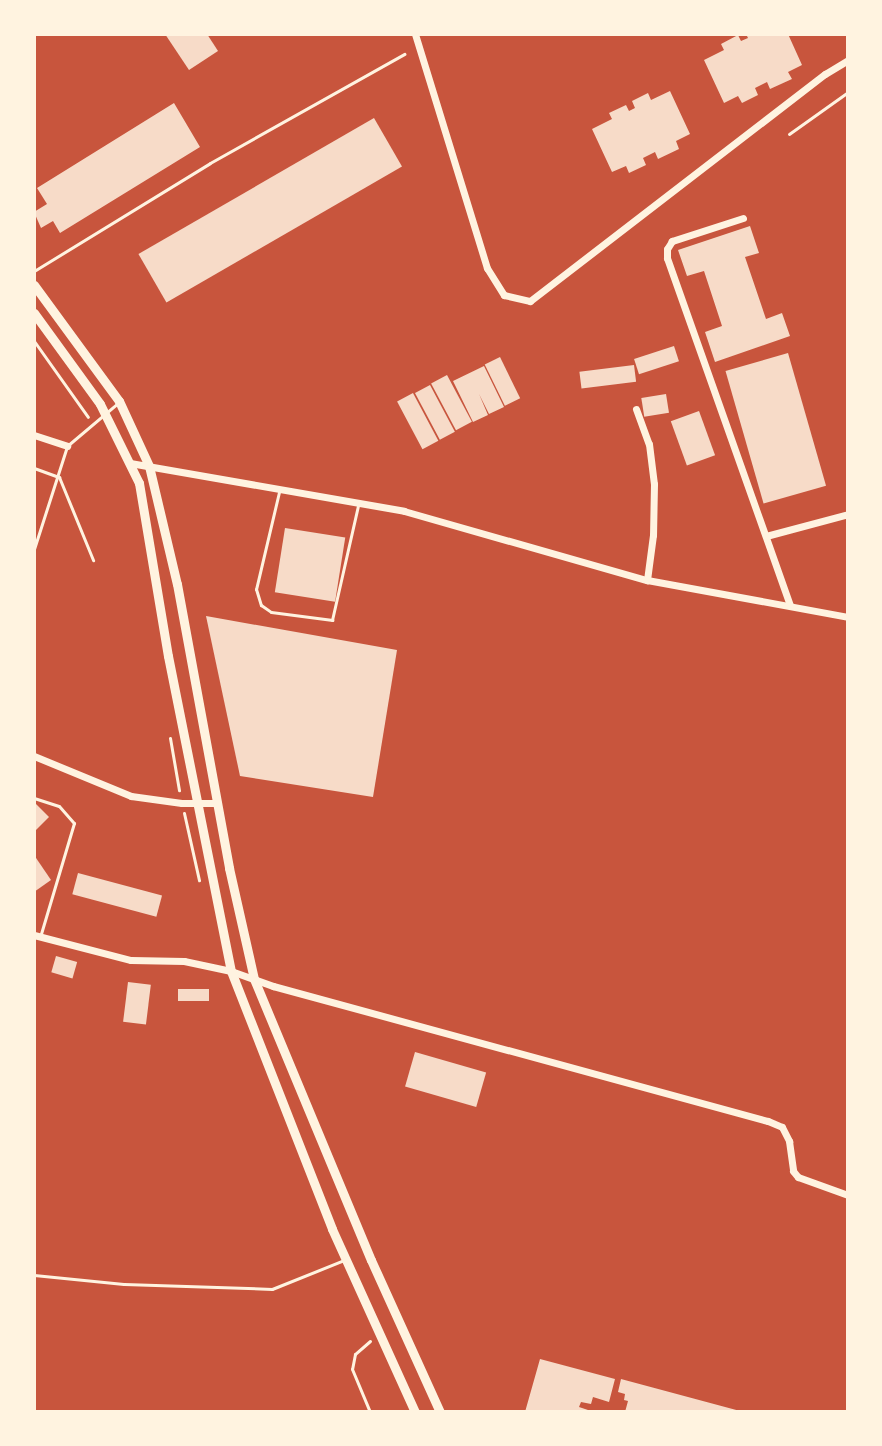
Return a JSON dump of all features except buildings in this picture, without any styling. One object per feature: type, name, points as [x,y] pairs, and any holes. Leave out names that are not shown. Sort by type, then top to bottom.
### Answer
[{"type":"street","points":[[415,34],[487,268],[504,295],[530,301],[812,83],[848,60]]},
{"type":"street","points":[[743,218],[672,241],[667,249],[790,605]]},
{"type":"street","points":[[34,285],[119,401],[149,466],[177,584],[217,803],[254,979],[371,1260],[440,1412]]},
{"type":"street","points":[[34,313],[105,413],[139,483],[196,804],[231,971],[346,1259],[415,1412]]},
{"type":"street","points":[[636,409],[649,444],[654,484],[653,535],[647,580]]},
{"type":"street","points":[[34,435],[67,446]]},
{"type":"street","points":[[130,463],[404,511],[647,580],[848,617]]},
{"type":"street","points":[[766,536],[845,515]]},
{"type":"street","points":[[34,756],[131,796],[196,804],[217,803]]},
{"type":"street","points":[[37,936],[131,960],[184,961],[231,971],[768,1121],[782,1127],[789,1141],[793,1171],[798,1177],[848,1195]]},
{"type":"lane","points":[[34,271],[210,163],[404,54]]},
{"type":"lane","points":[[789,134],[848,92]]},
{"type":"lane","points":[[34,549],[67,446],[119,401]]},
{"type":"lane","points":[[34,468],[59,477],[93,560]]},
{"type":"lane","points":[[280,488],[256,589],[261,605],[271,612],[332,620],[337,610],[359,502]]},
{"type":"lane","points":[[34,798],[59,806],[74,823],[37,936]]},
{"type":"lane","points":[[34,1275],[124,1284],[272,1289],[346,1259]]},
{"type":"path","points":[[370,1412],[352,1369],[355,1354],[379,1334]]}]
